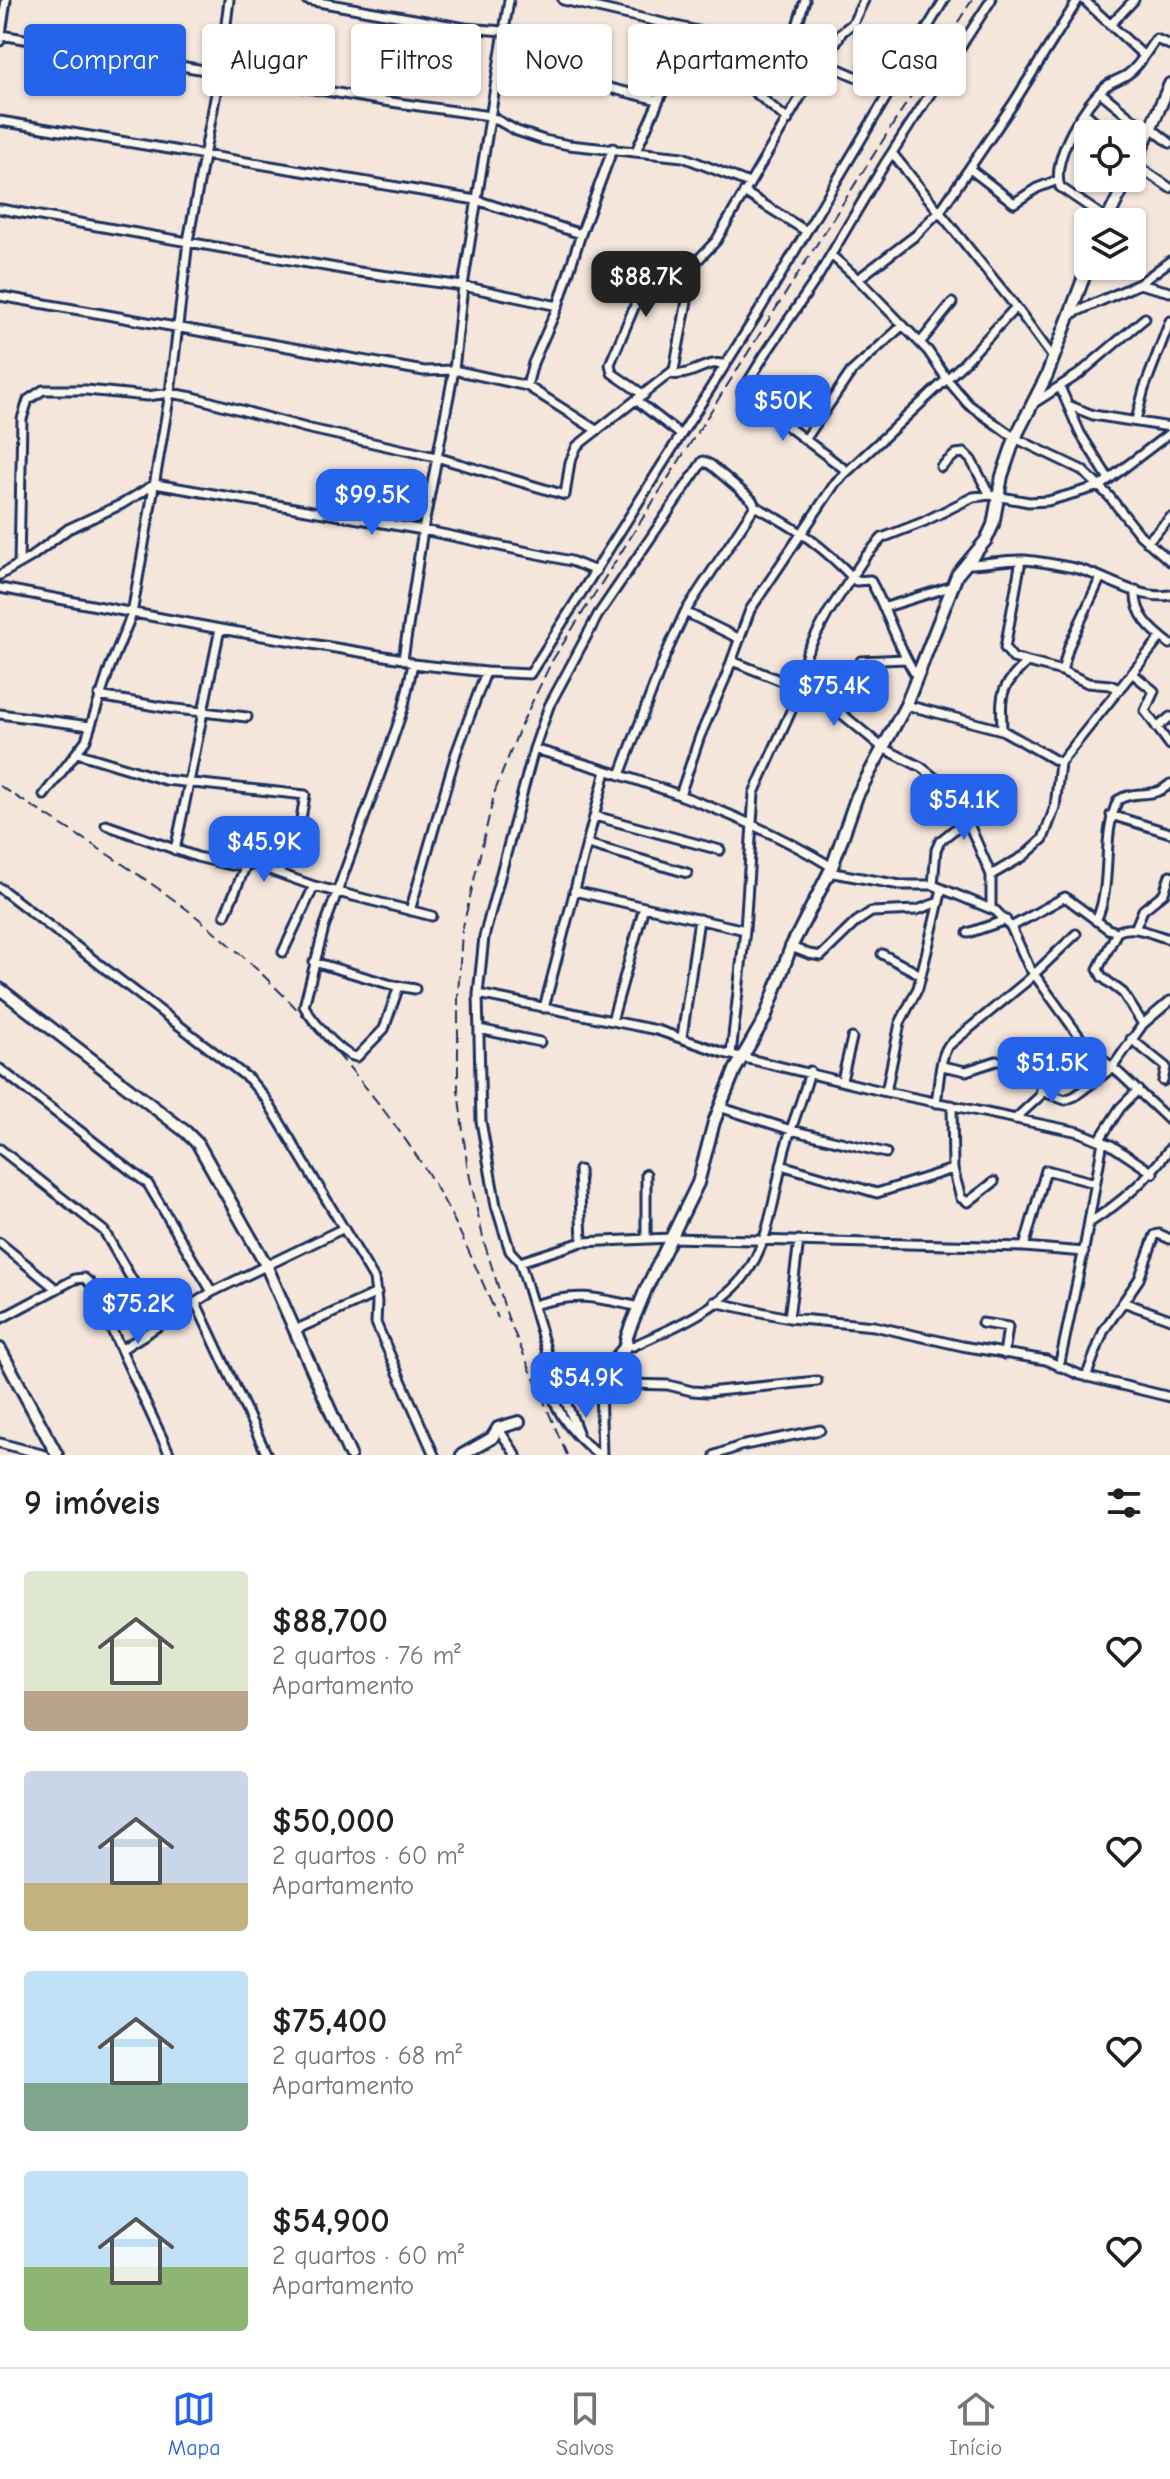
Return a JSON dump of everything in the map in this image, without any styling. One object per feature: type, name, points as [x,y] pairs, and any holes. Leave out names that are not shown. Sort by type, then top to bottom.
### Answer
[{"type":"street","points":[[6,0],[0,38],[202,69]]},
{"type":"street","points":[[226,24],[229,0]]},
{"type":"street","points":[[307,0],[465,28],[497,30]]},
{"type":"street","points":[[505,24],[509,0]]},
{"type":"street","points":[[563,0],[669,24]]},
{"type":"street","points":[[798,24],[805,0]]},
{"type":"street","points":[[837,41],[853,23],[864,0]]},
{"type":"street","points":[[929,24],[944,0]]},
{"type":"street","points":[[847,471],[742,393],[991,0]]},
{"type":"street","points":[[858,279],[916,235],[940,212],[1081,0],[1143,55]]},
{"type":"street","points":[[1110,25],[1134,0]]},
{"type":"street","points":[[1088,208],[1064,193],[1058,180],[1069,139],[1100,92],[1129,74],[1156,39],[1170,45]]},
{"type":"street","points":[[636,151],[674,67],[704,76],[739,79],[788,120]]},
{"type":"street","points":[[403,659],[423,530],[454,370],[463,286],[497,78]]},
{"type":"street","points":[[1146,136],[1170,84]]},
{"type":"street","points":[[612,89],[658,100]]},
{"type":"street","points":[[335,91],[490,116],[517,131],[569,145],[683,157],[749,183]]},
{"type":"street","points":[[1100,92],[1140,125],[1150,127],[1170,143]]},
{"type":"street","points":[[44,795],[86,740],[99,696],[132,614],[170,393],[188,241],[215,96]]},
{"type":"street","points":[[19,564],[22,419],[28,400],[38,392],[55,388],[147,396],[170,393],[193,397],[306,428],[436,457],[563,495],[569,482],[572,454],[577,446],[671,374],[677,359],[694,264],[716,241],[801,96]]},
{"type":"street","points":[[0,588],[132,614],[403,659],[413,664],[486,672],[524,674],[533,671],[565,615],[726,365],[886,96]]},
{"type":"street","points":[[1084,112],[1093,120]]},
{"type":"street","points":[[0,121],[476,200],[581,234]]},
{"type":"street","points":[[527,386],[613,148]]},
{"type":"street","points":[[892,153],[1054,359]]},
{"type":"street","points":[[970,169],[1014,203],[1037,188],[1058,180]]},
{"type":"street","points":[[1146,170],[1170,188]]},
{"type":"street","points":[[744,192],[806,231]]},
{"type":"street","points":[[0,209],[359,272],[463,286],[558,306]]},
{"type":"street","points":[[831,255],[920,343],[976,410],[1015,438],[1071,463],[1100,486],[1147,542],[1170,561]]},
{"type":"street","points":[[1071,314],[1139,284],[1170,261]]},
{"type":"street","points":[[644,395],[612,373],[610,364],[653,263]]},
{"type":"street","points":[[994,496],[1015,438],[1054,359],[1083,280]]},
{"type":"street","points":[[1139,284],[1170,292]]},
{"type":"street","points":[[0,296],[424,371],[454,370],[527,386],[596,430]]},
{"type":"street","points":[[920,343],[952,303]]},
{"type":"street","points":[[680,795],[750,610],[836,482],[947,379],[1016,307]]},
{"type":"street","points":[[1034,403],[1060,387],[1145,318]]},
{"type":"street","points":[[1136,420],[1144,389],[1170,321]]},
{"type":"street","points":[[805,440],[851,372],[902,326]]},
{"type":"street","points":[[671,374],[683,375],[717,362],[726,365]]},
{"type":"street","points":[[1060,387],[1080,433],[1109,479]]},
{"type":"street","points":[[637,401],[681,435]]},
{"type":"street","points":[[1068,405],[1093,415],[1170,427]]},
{"type":"street","points":[[601,1455],[597,1383],[627,1345],[626,1340],[639,1307],[698,1183],[736,1054],[754,793],[791,714],[807,652],[828,613],[882,538],[923,522],[961,501],[994,496],[1029,502],[1059,500],[1100,486],[1170,433]]},
{"type":"street","points":[[736,1054],[765,1018],[791,947],[830,869],[857,796],[906,705],[953,586],[965,564],[990,533],[997,513],[994,496],[964,453],[956,454],[941,467]]},
{"type":"street","points":[[580,1438],[551,1366],[520,1262],[510,1251],[496,1206],[487,1161],[478,1076],[478,994],[484,937],[534,749],[549,706],[583,638],[703,461],[752,500],[755,506],[802,532],[832,555],[858,582],[870,579],[886,607],[905,659],[917,677]]},
{"type":"street","points":[[0,575],[68,529],[122,504],[155,484],[423,530],[571,561],[596,571]]},
{"type":"street","points":[[620,775],[685,612],[755,506]]},
{"type":"street","points":[[1147,542],[1170,518]]},
{"type":"street","points":[[965,564],[1021,560],[1080,569],[1100,579],[1157,597],[1170,595]]},
{"type":"street","points":[[1021,560],[1005,648],[1013,658],[1026,663],[1062,671],[1088,683],[1119,689]]},
{"type":"street","points":[[1062,671],[1073,637],[1100,579]]},
{"type":"street","points":[[886,607],[953,586]]},
{"type":"street","points":[[1136,590],[1136,601],[1145,622],[1170,644]]},
{"type":"street","points":[[685,612],[740,639]]},
{"type":"street","points":[[175,850],[220,629]]},
{"type":"street","points":[[991,875],[1024,856],[1047,833],[1055,807],[1060,763],[1161,637]]},
{"type":"street","points":[[861,661],[905,659]]},
{"type":"street","points":[[732,661],[799,686],[842,714],[883,748],[930,772],[968,822],[991,875],[991,909]]},
{"type":"street","points":[[1002,730],[1002,693],[1011,677],[1026,663]]},
{"type":"street","points":[[399,986],[384,1029],[360,1056],[351,1057],[336,1044],[304,1006],[314,962],[399,721],[413,664]]},
{"type":"street","points":[[410,911],[456,753],[486,672]]},
{"type":"street","points":[[1132,673],[1154,691],[1145,711],[1170,745]]},
{"type":"street","points":[[99,696],[201,713],[247,717]]},
{"type":"street","points":[[906,705],[1002,730],[1060,763]]},
{"type":"street","points":[[0,714],[90,726]]},
{"type":"street","points":[[1157,728],[1170,717]]},
{"type":"street","points":[[534,749],[680,795],[784,839],[830,869],[900,885],[933,885],[991,909],[1008,924],[1023,958],[1087,1047],[1170,1121]]},
{"type":"street","points":[[77,753],[165,780],[305,795],[300,825],[279,873]]},
{"type":"street","points":[[544,1008],[606,771]]},
{"type":"street","points":[[1096,921],[1105,899],[1107,831],[1111,815],[1122,796],[1151,795],[1170,784]]},
{"type":"street","points":[[933,885],[937,846],[994,798]]},
{"type":"street","points":[[1111,815],[1170,833]]},
{"type":"street","points":[[595,816],[720,850]]},
{"type":"street","points":[[106,825],[175,850],[231,865],[246,865],[279,873],[314,886],[432,916]]},
{"type":"street","points":[[588,844],[687,873]]},
{"type":"street","points":[[225,915],[246,865]]},
{"type":"street","points":[[1135,929],[1143,910],[1164,893],[1170,875]]},
{"type":"street","points":[[283,952],[314,886]]},
{"type":"street","points":[[0,888],[249,1079],[266,1099],[374,1279],[376,1323],[434,1455]]},
{"type":"street","points":[[886,1092],[900,1023],[918,988],[942,889]]},
{"type":"street","points":[[574,891],[745,930]]},
{"type":"street","points":[[968,933],[1008,924],[1063,897],[1117,932]]},
{"type":"street","points":[[791,947],[821,956],[856,922],[871,912],[917,910],[939,902]]},
{"type":"street","points":[[612,1021],[644,907]]},
{"type":"street","points":[[682,1037],[699,919]]},
{"type":"street","points":[[1143,1024],[1123,993],[1098,971],[1117,932],[1122,929],[1135,929],[1170,939]]},
{"type":"street","points":[[936,1103],[943,1053],[948,1046],[1027,981],[1076,934]]},
{"type":"street","points":[[882,954],[921,975]]},
{"type":"street","points":[[314,962],[415,989]]},
{"type":"street","points":[[0,989],[198,1144],[266,1265],[350,1455]]},
{"type":"street","points":[[478,994],[682,1037],[886,1092],[1079,1132],[1101,1140],[1153,1173]]},
{"type":"street","points":[[1041,1091],[1065,1100],[1075,1096],[1112,1068],[1143,1024],[1170,1001]]},
{"type":"street","points":[[479,1029],[540,1042]]},
{"type":"street","points":[[842,1080],[852,1038]]},
{"type":"street","points":[[1131,1039],[1166,1067],[1163,1081]]},
{"type":"street","points":[[942,1066],[966,1071],[996,1061],[1039,1061],[1044,1069],[1041,1091],[1036,1102],[1015,1119]]},
{"type":"street","points":[[0,1069],[148,1184],[212,1292]]},
{"type":"street","points":[[627,1345],[633,1346],[666,1330],[714,1302],[741,1280],[752,1265],[764,1239],[781,1165],[810,1071]]},
{"type":"street","points":[[1059,1367],[1084,1252],[1101,1140],[1120,1108],[1138,1090]]},
{"type":"street","points":[[952,1105],[953,1169],[961,1198],[965,1202],[972,1199],[994,1182]]},
{"type":"street","points":[[719,1107],[791,1130],[886,1153]]},
{"type":"street","points":[[1089,1223],[1153,1173],[1170,1148]]},
{"type":"street","points":[[0,1149],[104,1231],[158,1325]]},
{"type":"street","points":[[781,1165],[877,1193],[953,1169]]},
{"type":"street","points":[[579,1170],[582,1242]]},
{"type":"street","points":[[1024,1247],[1046,1170],[1095,1183]]},
{"type":"street","points":[[646,1174],[646,1239]]},
{"type":"street","points":[[122,1349],[212,1292],[342,1229]]},
{"type":"street","points":[[1086,1377],[1104,1330],[1139,1279],[1155,1235],[1170,1239]]},
{"type":"street","points":[[520,1262],[582,1242],[671,1238],[1024,1247],[1084,1252]]},
{"type":"street","points":[[789,1318],[799,1240]]},
{"type":"street","points":[[0,1243],[55,1288]]},
{"type":"street","points":[[0,1319],[55,1288],[84,1278],[90,1283],[170,1455]]},
{"type":"street","points":[[295,1330],[377,1293]]},
{"type":"street","points":[[533,1305],[562,1296],[583,1295],[639,1307]]},
{"type":"street","points":[[714,1302],[789,1318],[874,1326],[1046,1360],[1086,1377],[1170,1397]]},
{"type":"street","points":[[1123,1302],[1170,1319]]},
{"type":"street","points":[[196,1303],[267,1455]]},
{"type":"street","points":[[982,1323],[1008,1327],[1004,1354]]},
{"type":"street","points":[[0,1349],[57,1455]]},
{"type":"street","points":[[551,1366],[550,1391],[565,1421],[601,1455]]},
{"type":"street","points":[[564,1397],[597,1383],[668,1385],[707,1392],[817,1381]]},
{"type":"street","points":[[462,1455],[492,1438],[498,1428],[519,1422]]},
{"type":"street","points":[[498,1428],[516,1455]]},
{"type":"street","points":[[715,1455],[740,1446],[820,1430]]},
{"type":"street","points":[[0,1443],[45,1455]]},
{"type":"railway","points":[[567,1455],[508,1318],[484,1242],[467,1164],[458,1090],[462,931],[495,791],[521,725],[552,661],[972,0]]},
{"type":"railway","points":[[0,786],[112,857],[211,928],[313,1026],[376,1100],[427,1172],[456,1225],[498,1318]]}]
